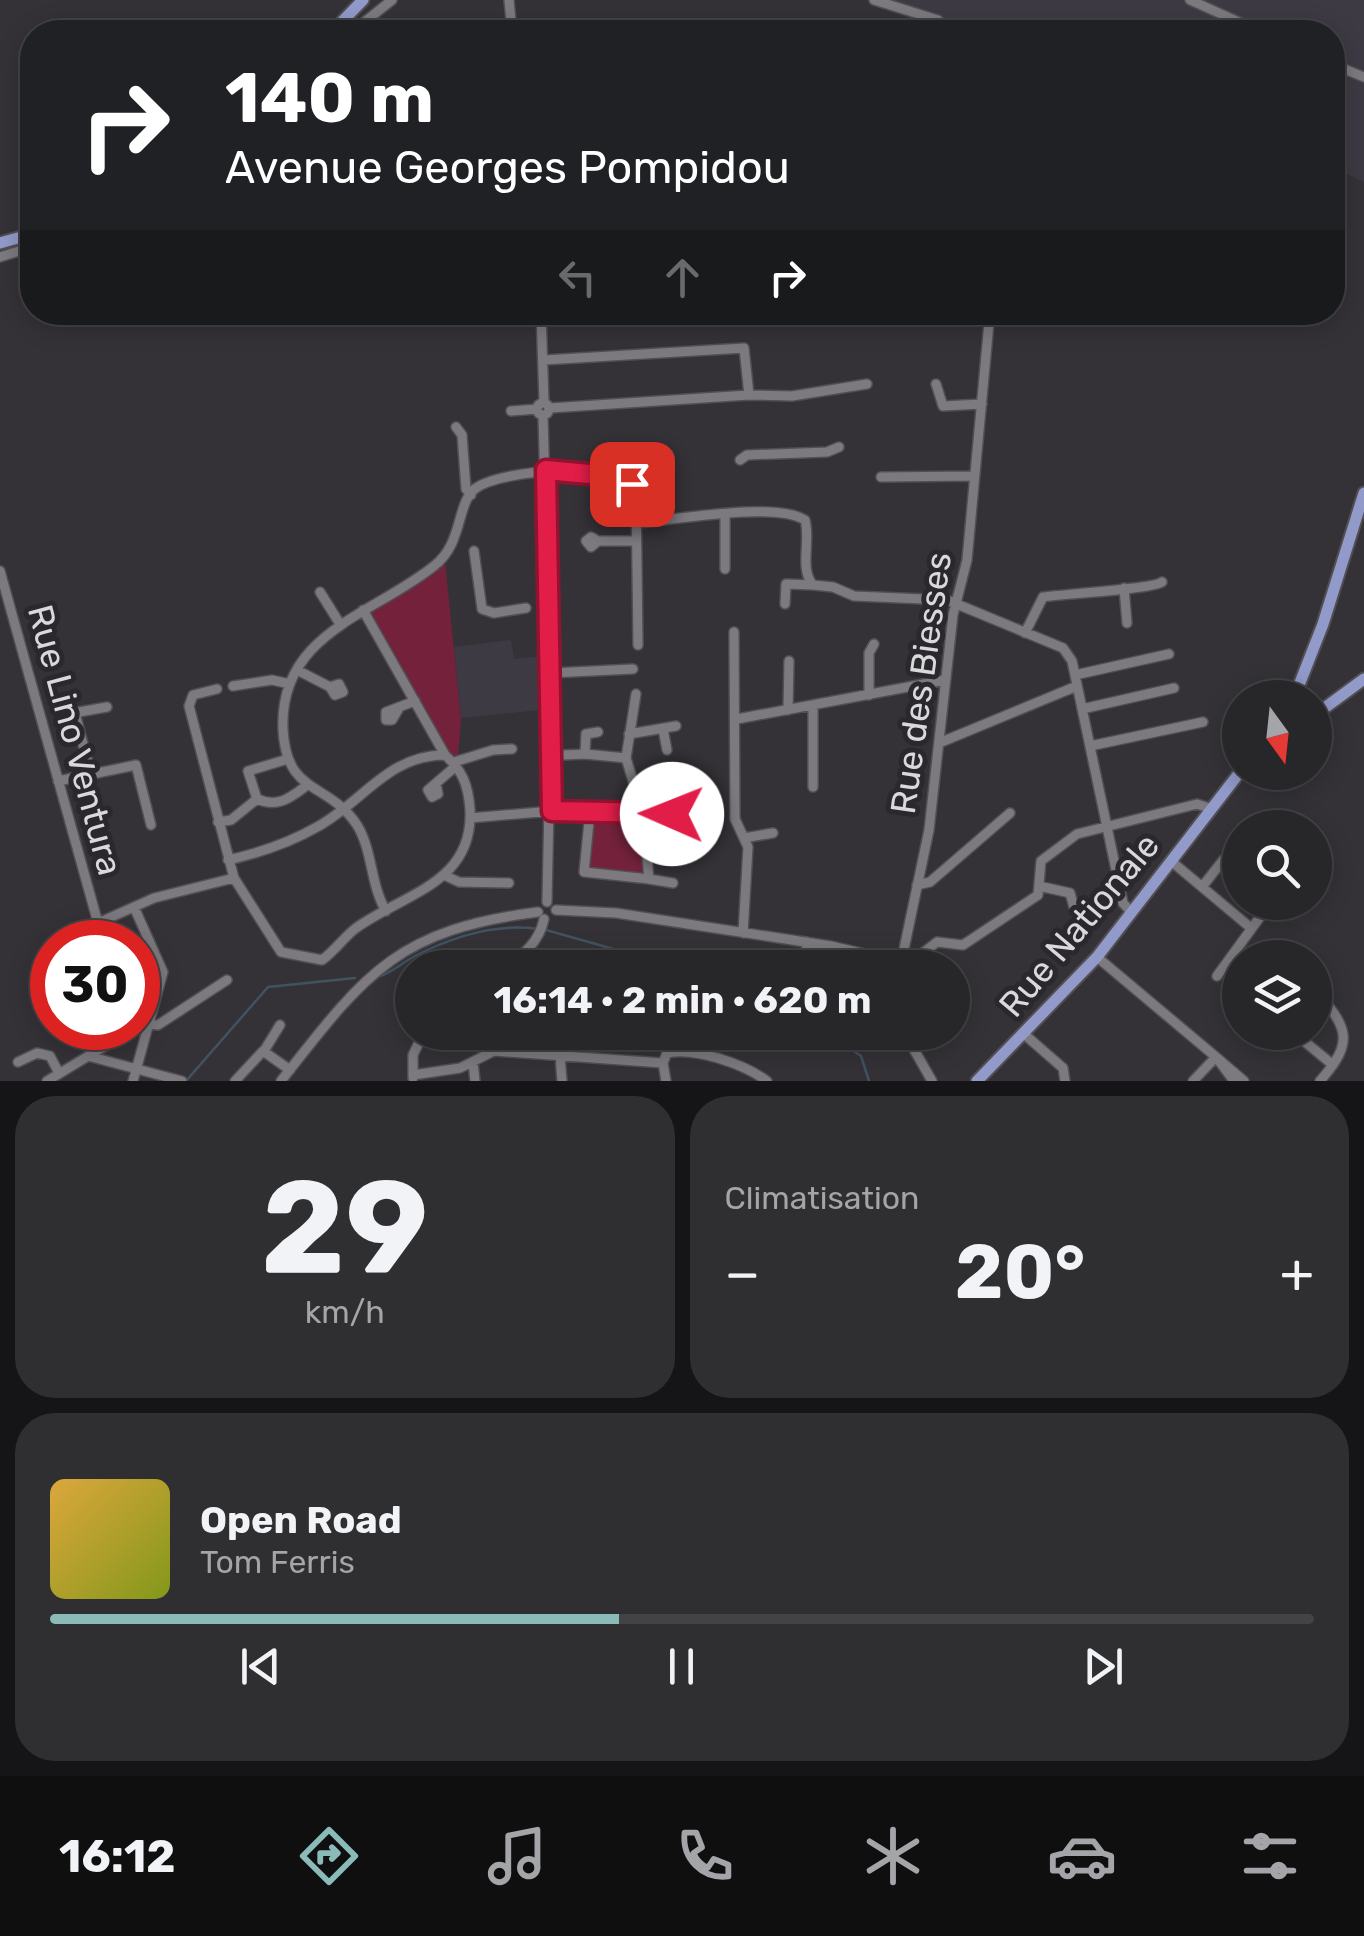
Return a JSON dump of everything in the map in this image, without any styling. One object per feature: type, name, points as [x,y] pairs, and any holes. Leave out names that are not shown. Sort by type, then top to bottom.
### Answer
[{"type":"main road","points":[[344,20],[363,0]]},
{"type":"main road","points":[[1302,680],[1364,493]]},
{"type":"main road","points":[[1332,705],[1360,682]]},
{"type":"main road","name":"Rue Nationale","points":[[978,1081],[1097,957],[1228,790]]},
{"type":"street","points":[[367,20],[392,0]]},
{"type":"street","points":[[874,0],[938,20]]},
{"type":"street","points":[[1190,0],[1234,20]]},
{"type":"street","points":[[527,950],[547,902],[552,811],[542,325]]},
{"type":"street","name":"Rue des Biesses","points":[[903,950],[940,743],[956,603],[968,560],[990,325]]},
{"type":"street","points":[[544,360],[744,348],[749,395]]},
{"type":"street","points":[[511,411],[749,395],[792,396],[866,384]]},
{"type":"street","points":[[936,384],[943,406],[982,404]]},
{"type":"street","points":[[456,427],[462,435],[466,488],[470,494]]},
{"type":"street","points":[[740,460],[747,455],[827,452],[838,446]]},
{"type":"street","points":[[636,490],[654,482],[664,463]]},
{"type":"street","points":[[386,911],[375,892],[360,830],[344,807],[306,786],[292,772],[288,759],[283,725],[290,684],[310,647],[449,552],[470,494],[476,488],[546,470],[622,477],[636,490],[638,645]]},
{"type":"street","points":[[881,477],[974,476]]},
{"type":"street","points":[[637,523],[725,516],[801,517],[808,528],[806,574],[813,585]]},
{"type":"street","points":[[725,516],[725,569]]},
{"type":"street","points":[[598,542],[636,541]]},
{"type":"street","points":[[474,550],[482,609],[494,612],[526,608]]},
{"type":"street","name":"Rue Lino Ventura","points":[[0,571],[97,920]]},
{"type":"street","points":[[1025,633],[1043,597],[1155,587],[1162,582]]},
{"type":"street","points":[[785,604],[786,584],[833,587],[854,596],[956,603],[1063,648],[1076,680],[1124,903],[1132,913]]},
{"type":"street","points":[[1124,588],[1128,622]]},
{"type":"street","points":[[320,592],[340,624]]},
{"type":"street","points":[[217,689],[193,695],[190,706],[234,878],[273,945],[291,955],[324,959],[357,928],[446,876],[459,860],[470,818],[469,791],[363,610]]},
{"type":"street","points":[[734,632],[737,719],[734,819],[748,847],[743,932]]},
{"type":"street","points":[[868,694],[869,654],[874,644]]},
{"type":"street","points":[[940,743],[1076,680],[1170,654]]},
{"type":"street","points":[[788,710],[789,661]]},
{"type":"street","points":[[297,670],[330,686]]},
{"type":"street","points":[[551,672],[633,670]]},
{"type":"street","points":[[234,686],[272,680],[290,684]]},
{"type":"street","points":[[737,719],[945,680]]},
{"type":"street","points":[[1082,709],[1174,688]]},
{"type":"street","points":[[636,694],[626,758],[643,814],[649,879]]},
{"type":"street","points":[[398,710],[415,700]]},
{"type":"street","points":[[813,706],[813,787]]},
{"type":"street","points":[[90,771],[76,717],[79,712],[106,707]]},
{"type":"street","points":[[1090,746],[1203,722]]},
{"type":"street","points":[[629,734],[676,726]]},
{"type":"street","points":[[663,729],[668,750]]},
{"type":"street","points":[[585,754],[586,734],[598,732]]},
{"type":"street","points":[[228,860],[292,840],[406,762],[452,761],[493,750],[512,750]]},
{"type":"street","points":[[564,756],[626,758]]},
{"type":"street","points":[[288,759],[248,771],[257,799],[270,805],[288,800],[306,786]]},
{"type":"street","points":[[436,784],[452,761]]},
{"type":"street","points":[[58,780],[136,765],[152,825]]},
{"type":"street","points":[[218,822],[232,820],[257,799]]},
{"type":"street","points":[[927,950],[938,942],[962,946],[1038,895],[1041,861],[1077,834],[1196,804],[1215,805]]},
{"type":"street","points":[[470,818],[552,811],[660,813]]},
{"type":"street","points":[[590,812],[584,872],[673,882]]},
{"type":"street","points":[[917,884],[930,882],[1010,813]]},
{"type":"street","points":[[744,838],[773,833]]},
{"type":"street","points":[[1171,862],[1251,928]]},
{"type":"street","points":[[1202,887],[1222,862]]},
{"type":"street","points":[[446,876],[459,882],[509,882]]},
{"type":"street","points":[[105,920],[134,907],[234,878]]},
{"type":"street","points":[[1039,886],[1070,893],[1074,906]]},
{"type":"street","points":[[547,902],[556,910],[616,914],[839,950]]},
{"type":"street","points":[[134,907],[140,920]]},
{"type":"street","points":[[281,1081],[353,992],[396,954],[466,924],[541,922],[552,918],[556,910]]},
{"type":"street","points":[[1217,976],[1257,920]]},
{"type":"street","points":[[806,950],[807,942]]},
{"type":"street","points":[[1097,957],[1240,1079]]},
{"type":"street","points":[[160,1024],[227,980]]},
{"type":"street","points":[[1320,1081],[1344,1047],[1344,1029],[1332,1013]]},
{"type":"street","points":[[234,1081],[264,1051],[280,1025]]},
{"type":"street","points":[[1024,1034],[1063,1068],[1066,1081]]},
{"type":"street","points":[[47,1081],[98,1050]]},
{"type":"street","points":[[133,1081],[141,1050]]},
{"type":"street","points":[[416,1050],[413,1078],[473,1062],[494,1050],[663,1064]]},
{"type":"street","points":[[914,1050],[932,1081]]},
{"type":"street","points":[[1315,1050],[1333,1065]]},
{"type":"street","points":[[264,1051],[290,1070]]},
{"type":"street","points":[[666,1081],[663,1064],[667,1054],[676,1052],[720,1060],[766,1081]]},
{"type":"street","points":[[18,1062],[37,1053],[50,1056],[60,1073]]},
{"type":"street","points":[[88,1056],[181,1081]]},
{"type":"street","points":[[560,1056],[562,1081]]},
{"type":"street","points":[[1193,1081],[1216,1057]]},
{"type":"street","points":[[473,1062],[475,1081]]},
{"type":"shaded area","points":[[882,0],[1364,0],[1364,182],[1345,173],[1345,20],[946,20]]},
{"type":"shaded area","points":[[445,562],[461,719],[458,757],[449,752],[371,615],[372,607]]},
{"type":"shaded area","points":[[511,640],[514,659],[544,656],[540,668],[545,700],[540,710],[461,718],[454,647]]},
{"type":"shaded area","points":[[596,815],[642,820],[646,871],[640,876],[590,870],[587,862]]},
{"type":"waterway","points":[[380,976],[459,938],[506,928],[538,929]]},
{"type":"waterway","points":[[546,930],[617,950]]},
{"type":"waterway","points":[[186,1081],[268,987],[355,978]]},
{"type":"waterway","points":[[852,1050],[861,1056],[869,1081]]},
{"type":"route","points":[[632,484],[622,477],[546,470],[552,811],[643,814],[660,813],[665,808],[672,814]]}]
